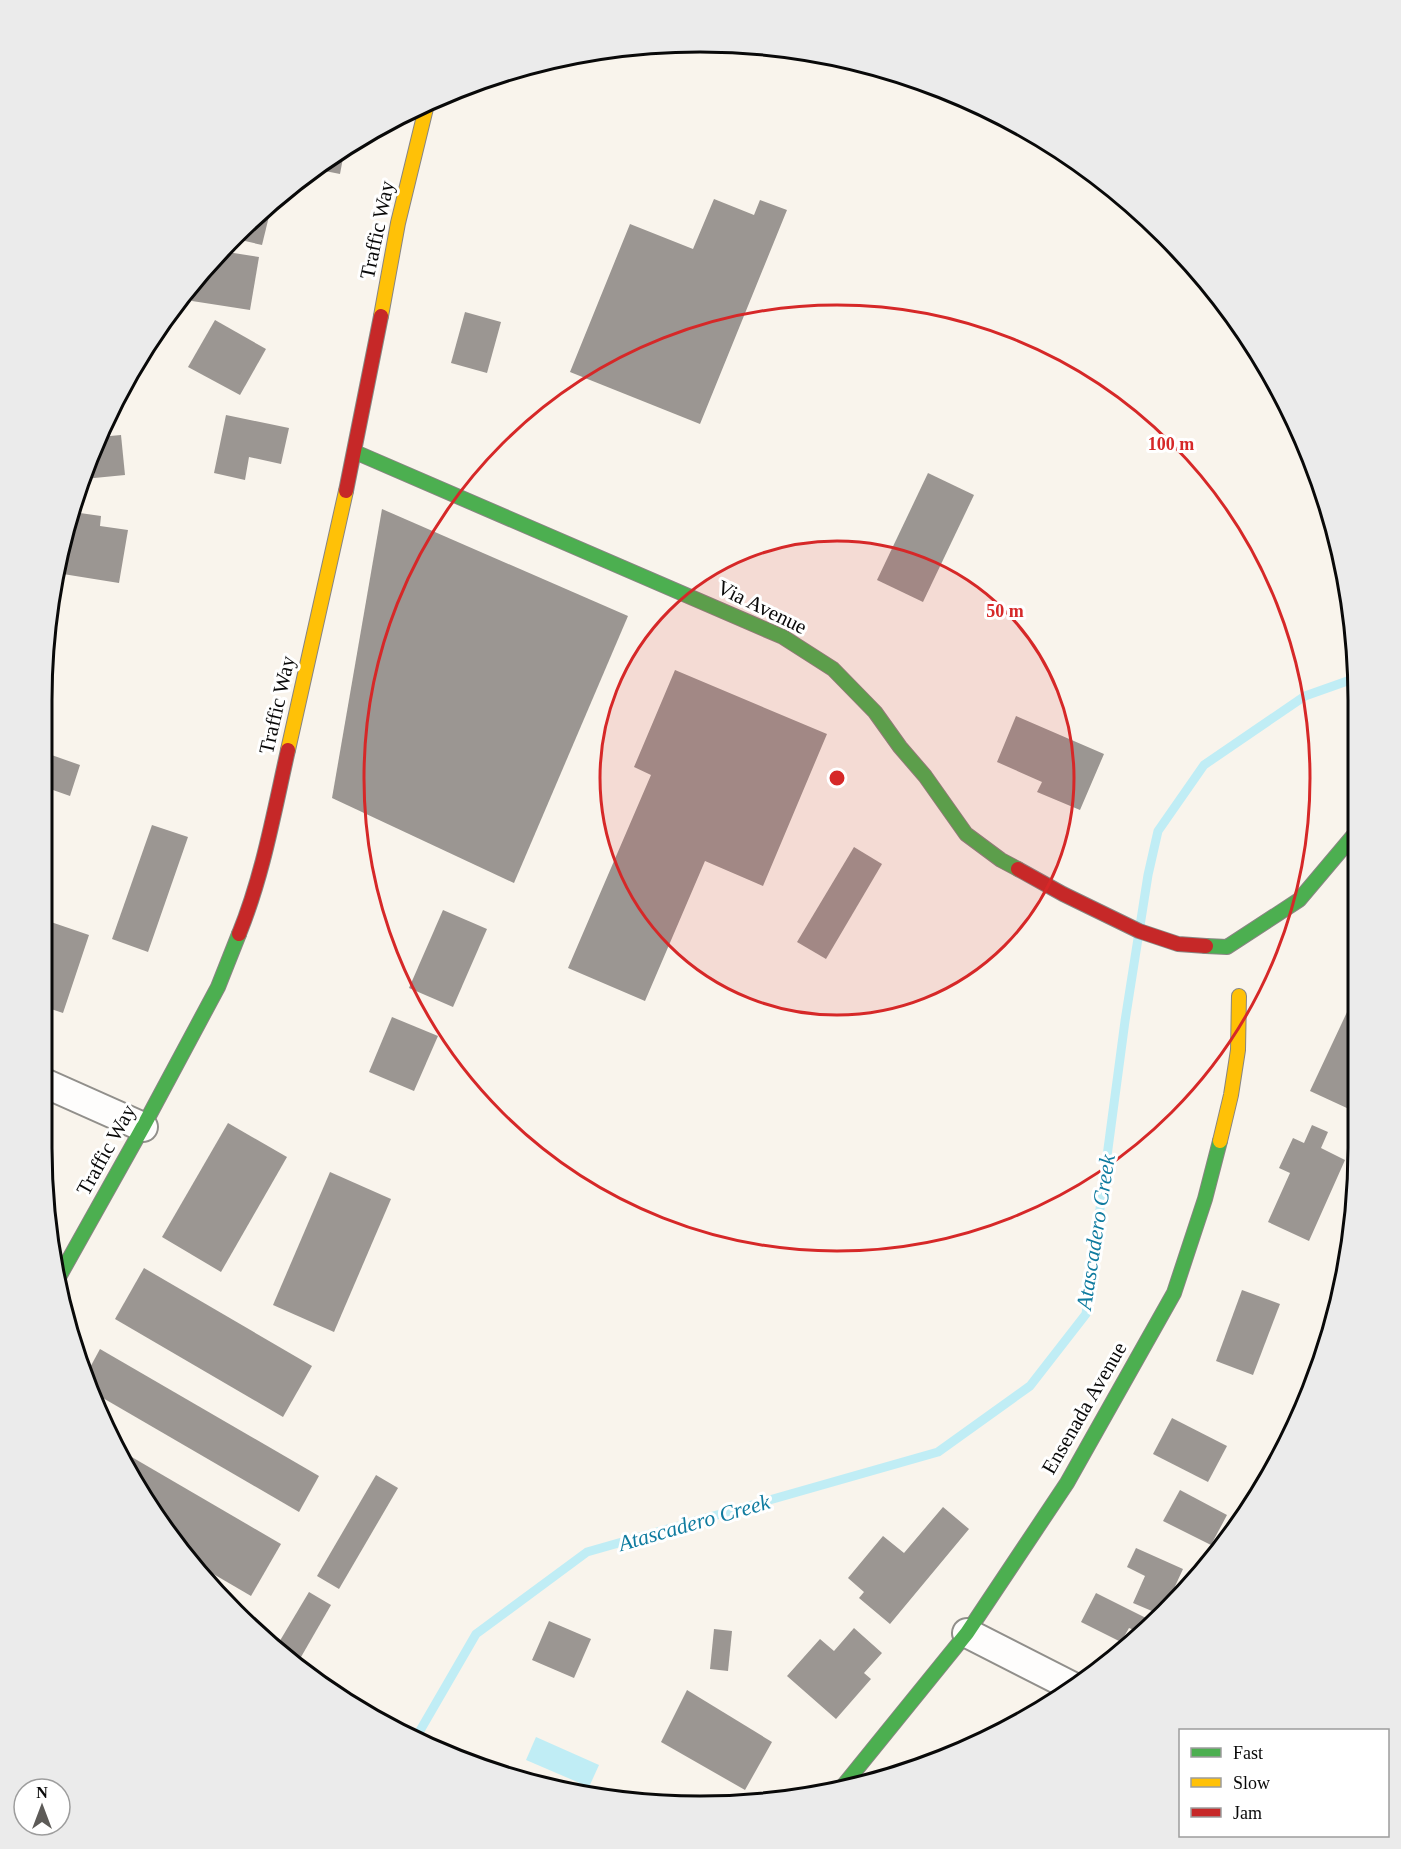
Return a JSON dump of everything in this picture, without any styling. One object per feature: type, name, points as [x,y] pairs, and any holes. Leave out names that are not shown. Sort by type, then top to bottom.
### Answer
[{"type":"street","name":"Traffic Way","points":[[64,1268],[218,987],[250,907],[271,827],[355,452],[398,223],[424,114]]},
{"type":"street","name":"Via Avenue","points":[[355,452],[783,637],[833,669],[875,712],[900,747],[925,776],[966,834],[1001,860],[1063,894],[1139,931],[1178,944],[1227,947],[1299,900],[1348,842]]},
{"type":"street","name":"Ensenada Avenue","points":[[849,1779],[967,1633],[1067,1483],[1174,1293],[1205,1199],[1231,1095],[1239,1050],[1239,996]]},
{"type":"street","points":[[52,1086],[143,1127]]},
{"type":"street","points":[[967,1633],[1066,1683]]},
{"type":"water","points":[[536,1737],[599,1765],[589,1787],[526,1760]]},
{"type":"building","points":[[343,160],[340,174],[327,171]]},
{"type":"building","points":[[714,199],[754,215],[760,200],[787,210],[700,424],[570,372],[630,224],[693,249]]},
{"type":"building","points":[[269,217],[262,245],[243,241]]},
{"type":"building","points":[[232,253],[259,257],[250,310],[192,301]]},
{"type":"building","points":[[465,312],[501,322],[487,373],[451,363]]},
{"type":"building","points":[[215,320],[266,349],[240,395],[188,367]]},
{"type":"building","points":[[226,415],[289,428],[281,464],[249,457],[245,480],[214,473]]},
{"type":"building","points":[[121,435],[125,475],[92,478],[102,453],[109,436]]},
{"type":"building","points":[[928,473],[974,495],[923,602],[877,580]]},
{"type":"building","points":[[382,509],[628,616],[514,883],[332,798]]},
{"type":"building","points":[[81,513],[101,516],[100,526],[128,530],[119,583],[65,574]]},
{"type":"building","points":[[675,670],[827,734],[763,886],[705,861],[645,1001],[568,968],[651,775],[634,767]]},
{"type":"building","points":[[1016,716],[1104,754],[1080,810],[1037,792],[1042,782],[997,762]]},
{"type":"building","points":[[52,755],[80,765],[70,796],[53,790],[52,793]]},
{"type":"building","points":[[152,825],[188,837],[148,952],[112,939]]},
{"type":"building","points":[[854,847],[882,864],[826,959],[797,942]]},
{"type":"building","points":[[443,910],[487,929],[453,1007],[409,988]]},
{"type":"building","points":[[52,922],[89,935],[63,1013],[52,1009]]},
{"type":"building","points":[[1348,1010],[1348,1109],[1310,1091]]},
{"type":"building","points":[[392,1017],[438,1036],[414,1091],[369,1072]]},
{"type":"building","points":[[228,1123],[287,1157],[221,1272],[162,1237]]},
{"type":"building","points":[[1312,1125],[1328,1132],[1321,1148],[1345,1160],[1309,1241],[1268,1222],[1290,1173],[1279,1168],[1293,1138],[1304,1143]]},
{"type":"building","points":[[330,1172],[391,1199],[334,1332],[273,1305]]},
{"type":"building","points":[[144,1268],[312,1366],[283,1417],[115,1319]]},
{"type":"building","points":[[1242,1290],[1280,1304],[1253,1375],[1216,1361]]},
{"type":"building","points":[[100,1349],[319,1476],[299,1512],[103,1398],[91,1366]]},
{"type":"building","points":[[1172,1418],[1227,1446],[1208,1482],[1153,1454]]},
{"type":"building","points":[[131,1456],[281,1544],[251,1596],[210,1572],[162,1509]]},
{"type":"building","points":[[376,1475],[398,1488],[339,1589],[317,1576]]},
{"type":"building","points":[[1180,1490],[1227,1515],[1211,1545],[1163,1521]]},
{"type":"building","points":[[943,1507],[969,1529],[890,1624],[859,1598],[864,1592],[848,1578],[883,1536],[904,1553]]},
{"type":"building","points":[[1136,1548],[1183,1569],[1172,1593],[1154,1612],[1133,1603],[1145,1576],[1127,1567]]},
{"type":"building","points":[[309,1592],[331,1605],[300,1658],[280,1641]]},
{"type":"building","points":[[1096,1593],[1146,1618],[1134,1630],[1129,1628],[1121,1642],[1081,1622]]},
{"type":"building","points":[[549,1621],[591,1639],[574,1678],[532,1660]]},
{"type":"building","points":[[854,1628],[882,1653],[864,1673],[871,1679],[836,1719],[787,1676],[820,1639],[834,1651]]},
{"type":"building","points":[[714,1629],[732,1631],[728,1671],[710,1669]]},
{"type":"building","points":[[687,1690],[772,1742],[745,1790],[661,1742]]},
{"type":"waterway","name":"Atascadero Creek","points":[[419,1732],[476,1634],[587,1552],[938,1452],[1030,1386],[1086,1314],[1125,1021],[1148,875],[1158,831],[1204,765],[1305,696],[1348,681]]},
{"type":"traffic: fast","points":[[355,452],[783,637],[833,669],[875,712],[900,747],[925,776],[966,834],[1001,860],[1018,869]]},
{"type":"traffic: fast","points":[[1206,946],[1227,947],[1299,900],[1348,842]]},
{"type":"traffic: fast","points":[[64,1268],[218,987],[239,934]]},
{"type":"traffic: fast","points":[[849,1779],[967,1633],[1067,1483],[1174,1293],[1205,1199],[1220,1141]]},
{"type":"traffic: slow","points":[[381,316],[398,223],[424,114]]},
{"type":"traffic: slow","points":[[288,750],[346,491]]},
{"type":"traffic: slow","points":[[1220,1141],[1231,1095],[1238,1050],[1239,996]]},
{"type":"traffic: jam","points":[[346,491],[381,316]]},
{"type":"traffic: jam","points":[[239,934],[261,866],[288,750]]},
{"type":"traffic: jam","points":[[1018,869],[1139,931],[1178,944],[1206,946]]}]
